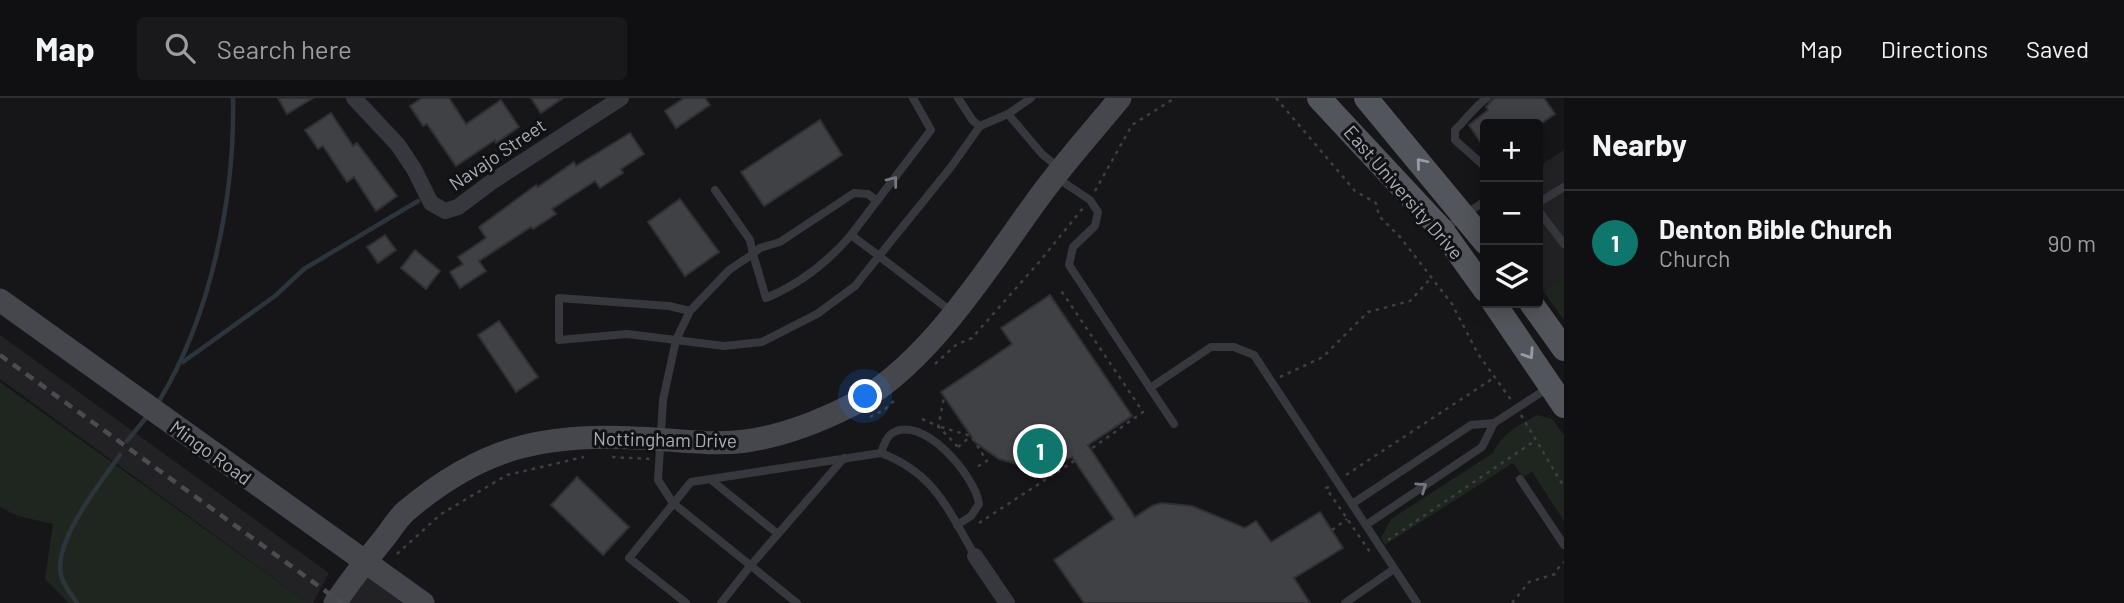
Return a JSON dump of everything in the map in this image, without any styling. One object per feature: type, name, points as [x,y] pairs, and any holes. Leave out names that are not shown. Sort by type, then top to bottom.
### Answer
[{"type":"main road","name":"East University Drive","points":[[1318,98],[1442,230],[1480,283]]},
{"type":"main road","name":"East University Drive","points":[[1366,98],[1475,208],[1480,225]]},
{"type":"main road","points":[[1497,308],[1557,396]]},
{"type":"main road","points":[[1535,308],[1564,349]]},
{"type":"street","name":"Navajo Street","points":[[354,98],[398,145],[432,203],[445,211],[458,207],[611,101]]},
{"type":"street","name":"Nottingham Drive","points":[[335,603],[404,513],[447,479],[484,459],[520,445],[579,438],[659,449],[745,441],[786,433],[851,405],[879,389],[913,359],[953,312],[1058,173],[1120,98]]},
{"type":"street","name":"Mingo Road","points":[[0,300],[424,603]]},
{"type":"street","points":[[975,556],[1007,603]]},
{"type":"lane","points":[[715,190],[750,240],[766,299],[787,289],[825,263],[851,235],[931,130],[913,98]]},
{"type":"lane","points":[[958,98],[973,121],[980,126]]},
{"type":"lane","points":[[690,312],[669,306],[559,299],[559,340],[627,334],[724,346],[762,342],[817,314],[855,286],[951,167],[980,126],[1008,114],[1031,98]]},
{"type":"lane","points":[[1480,162],[1455,140],[1455,130],[1479,103],[1487,98]]},
{"type":"lane","points":[[1008,114],[1058,173],[1090,200],[1098,212],[1095,226],[1073,247],[1069,265],[1174,424]]},
{"type":"lane","points":[[1543,200],[1564,187]]},
{"type":"lane","points":[[797,603],[673,503],[658,480],[663,400],[676,340],[690,312],[729,270],[760,248],[780,242],[854,193],[868,194],[877,201]]},
{"type":"lane","points":[[1442,230],[1475,208]]},
{"type":"lane","points":[[1543,217],[1564,244]]},
{"type":"lane","points":[[851,235],[953,312]]},
{"type":"lane","points":[[1150,388],[1211,347],[1234,347],[1254,355],[1417,603]]},
{"type":"lane","points":[[1352,504],[1471,425],[1494,423],[1517,408],[1557,396]]},
{"type":"lane","points":[[1366,525],[1482,447],[1494,423]]},
{"type":"lane","points":[[881,453],[889,435],[902,429],[919,432],[940,445],[965,473],[978,494],[979,504],[971,516],[957,525]]},
{"type":"lane","points":[[686,603],[629,558],[691,482],[881,453],[904,461],[926,478],[943,500],[975,556]]},
{"type":"lane","points":[[722,603],[751,565],[844,458]]},
{"type":"lane","points":[[710,479],[778,534]]},
{"type":"lane","points":[[1520,479],[1564,545]]},
{"type":"lane","points":[[1345,603],[1394,569]]},
{"type":"path","points":[[936,363],[956,345],[972,338],[1040,261],[1090,200],[1132,125],[1175,98]]},
{"type":"path","points":[[1276,98],[1355,191],[1376,203],[1379,216],[1400,237],[1452,303],[1478,354],[1517,408],[1564,487]]},
{"type":"path","points":[[1272,381],[1322,357],[1368,312],[1410,301],[1431,278]]},
{"type":"path","points":[[962,534],[1143,412],[1060,289]]},
{"type":"path","points":[[1345,476],[1495,377]]},
{"type":"path","points":[[862,420],[884,410],[905,391]]},
{"type":"path","points":[[933,441],[944,397]]},
{"type":"path","points":[[938,426],[971,436],[987,461],[974,468]]},
{"type":"path","points":[[958,447],[971,436]]},
{"type":"path","points":[[1388,540],[1536,440]]},
{"type":"path","points":[[604,456],[659,449]]},
{"type":"path","points":[[397,554],[441,514],[507,475],[590,456]]},
{"type":"path","points":[[1041,467],[1042,482]]},
{"type":"path","points":[[1330,486],[1326,488],[1369,552],[1373,550]]},
{"type":"path","points":[[1332,530],[1347,519]]},
{"type":"path","points":[[1511,603],[1529,582],[1555,574],[1559,565],[1564,562]]},
{"type":"shaded area","points":[[1564,150],[1564,278],[1543,291],[1543,182],[1543,164]]},
{"type":"shaded area","points":[[1564,278],[1564,320],[1543,291]]},
{"type":"shaded area","points":[[0,335],[329,573],[313,603],[308,603],[0,379]]},
{"type":"shaded area","points":[[0,382],[308,603],[69,603],[45,579],[53,524],[18,516],[0,507]]},
{"type":"shaded area","points":[[1537,415],[1552,419],[1564,435],[1564,521],[1532,472],[1523,477],[1513,463],[1385,545],[1381,538],[1391,519],[1493,453],[1506,435]]},
{"type":"shaded area","points":[[365,561],[423,603],[335,603]]},
{"type":"building","points":[[278,98],[313,98],[287,114]]},
{"type":"building","points":[[422,98],[449,98],[466,124],[501,100],[519,127],[456,166],[427,124],[423,126],[410,106]]},
{"type":"building","points":[[531,98],[563,98],[541,113]]},
{"type":"building","points":[[684,98],[705,98],[710,105],[676,128],[665,111]]},
{"type":"building","points":[[1494,98],[1544,98],[1555,114],[1543,122],[1543,119],[1480,119],[1480,142],[1469,125],[1488,110],[1486,107]]},
{"type":"building","points":[[331,113],[353,146],[357,143],[397,196],[376,211],[354,177],[347,182],[323,146],[318,149],[305,130]]},
{"type":"building","points":[[820,120],[842,155],[764,206],[741,172]]},
{"type":"building","points":[[630,133],[644,154],[621,169],[623,173],[600,188],[595,181],[552,209],[556,214],[479,261],[486,271],[460,288],[450,272],[463,264],[458,257],[486,238],[479,227],[536,185],[538,187],[574,162],[576,166]]},
{"type":"building","points":[[680,199],[719,252],[685,276],[648,222]]},
{"type":"building","points":[[385,235],[396,250],[378,263],[367,247]]},
{"type":"building","points":[[415,250],[440,271],[426,289],[401,268]]},
{"type":"building","points":[[1050,295],[1132,416],[1088,445],[1135,517],[1161,503],[1192,506],[1245,528],[1256,521],[1271,542],[1320,512],[1343,548],[1294,578],[1310,603],[1084,603],[1054,560],[1114,519],[1072,457],[1056,464],[1031,468],[999,459],[976,443],[941,392],[1012,344],[1001,328]]},
{"type":"building","points":[[499,321],[538,377],[516,392],[478,335]]},
{"type":"building","points":[[577,477],[629,527],[603,555],[551,505]]},
{"type":"waterway","points":[[159,401],[193,332],[216,255],[230,175],[233,98]]},
{"type":"waterway","points":[[183,362],[275,296],[304,269],[418,201]]},
{"type":"waterway","points":[[127,441],[145,419]]},
{"type":"waterway","points":[[77,603],[61,575],[60,561],[64,546],[80,512],[120,455]]},
{"type":"railway","points":[[0,355],[342,603]]},
{"type":"place","name":"Denton Bible Church","points":[[1040,451]]}]
